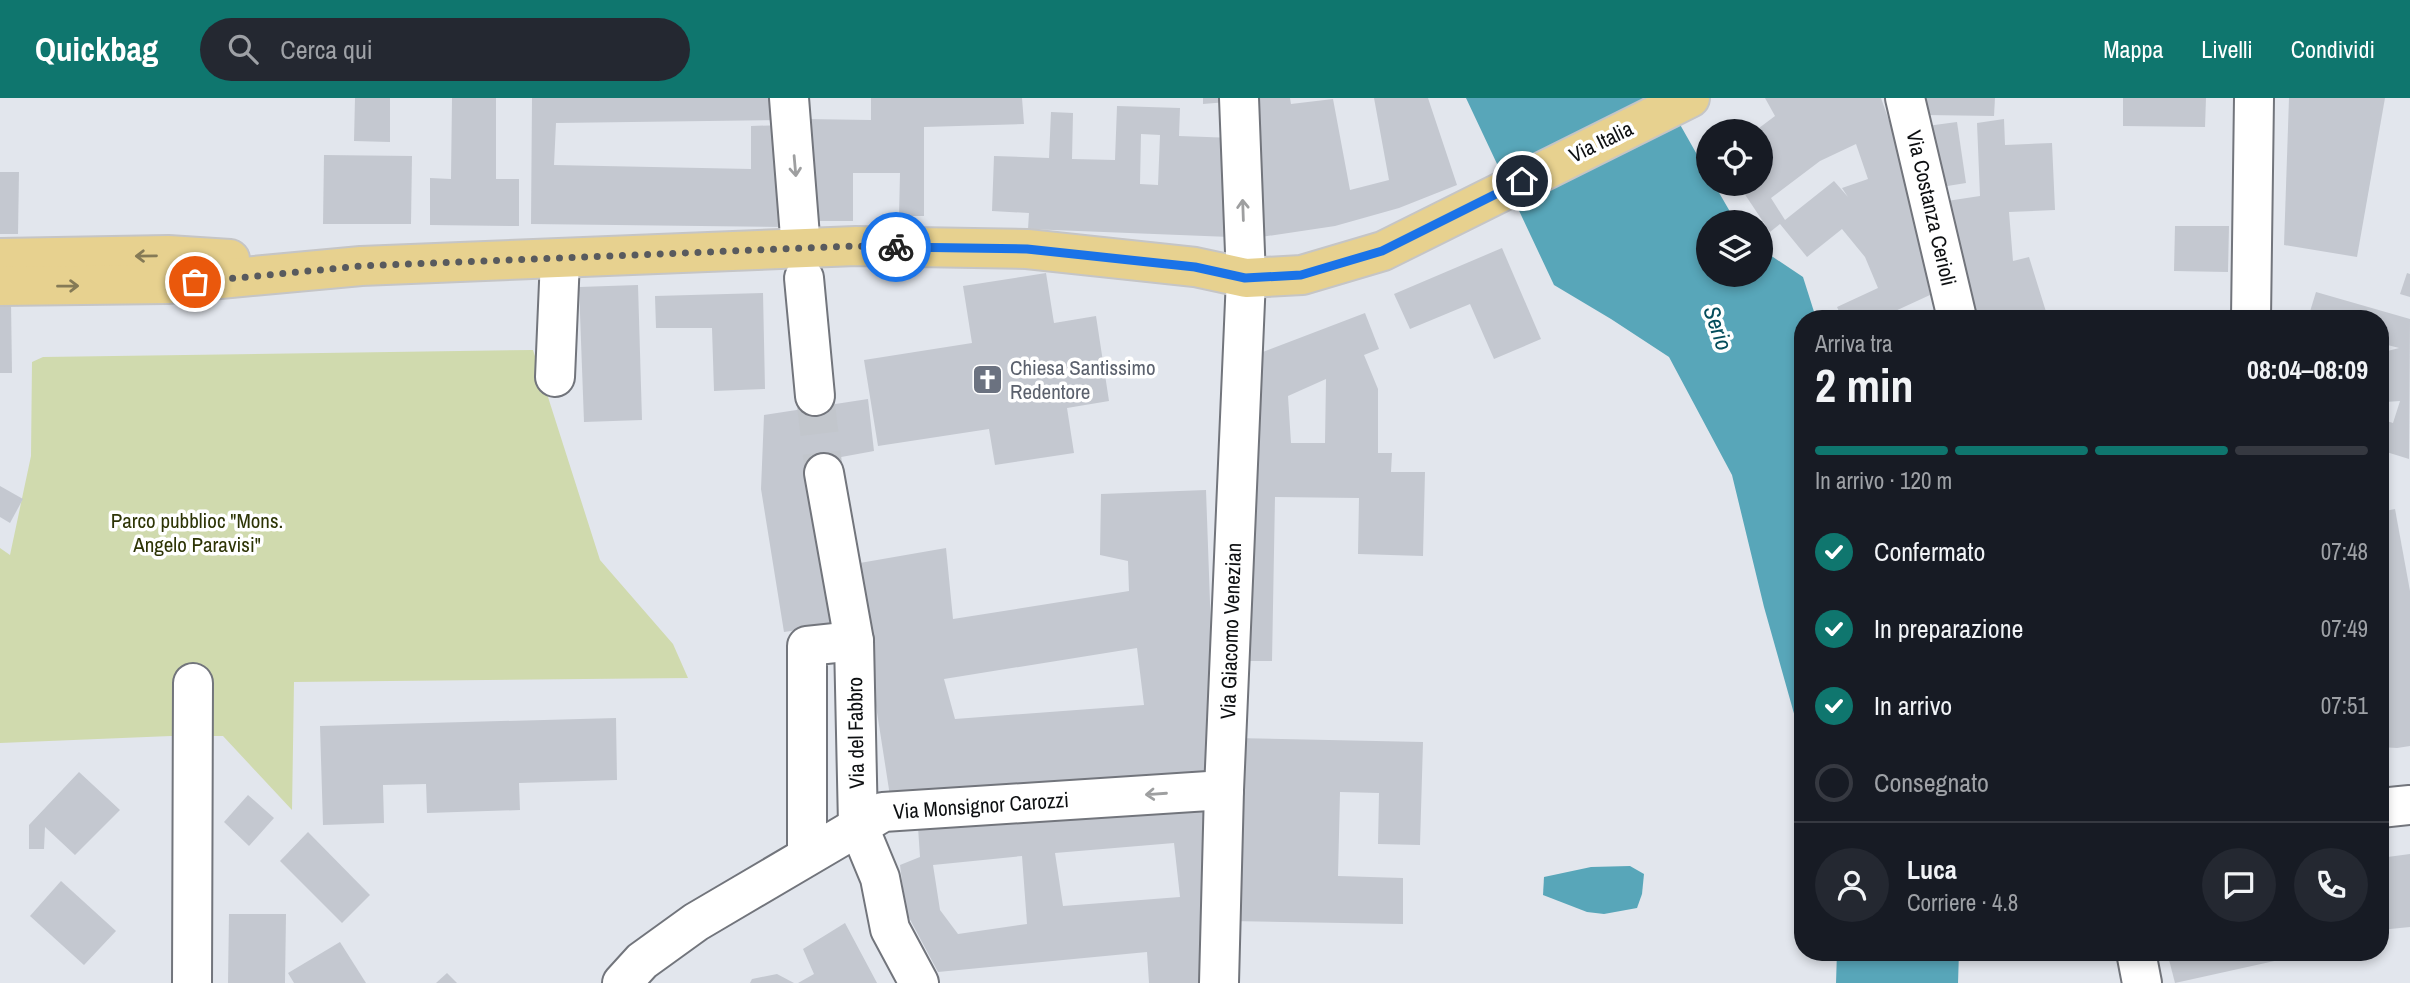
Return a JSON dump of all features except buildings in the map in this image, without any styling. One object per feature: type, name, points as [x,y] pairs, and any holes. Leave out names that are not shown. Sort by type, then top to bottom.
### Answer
[{"type":"main road","name":"Via Italia","points":[[361,266],[560,259],[803,264],[856,246],[1027,249],[1195,267],[1245,278],[1301,275],[1382,251],[1690,98]]},
{"type":"main road","points":[[0,258],[168,256],[361,266]]},
{"type":"main road","points":[[0,286],[167,284],[361,266]]},
{"type":"street","points":[[789,98],[815,396]]},
{"type":"street","name":"Via Giacomo Venezian","points":[[1219,983],[1224,790],[1245,278],[1239,98]]},
{"type":"street","name":"Via Costanza Cerioli","points":[[1905,98],[1955,310]]},
{"type":"street","points":[[2251,310],[2255,98]]},
{"type":"street","points":[[555,377],[560,259]]},
{"type":"street","name":"Via del Fabbro","points":[[824,474],[854,641],[858,825],[880,878],[890,929],[919,983]]},
{"type":"street","points":[[807,856],[807,646],[854,641]]},
{"type":"street","points":[[192,983],[193,682]]},
{"type":"street","name":"Via Monsignor Carozzi","points":[[622,983],[642,961],[696,922],[883,812],[1224,790]]},
{"type":"street","points":[[2389,807],[2410,805]]},
{"type":"street","points":[[2138,961],[2142,983]]},
{"type":"green space","name":"Parco pubblioc \"Mons. Angelo Paravisi\"","points":[[533,350],[600,560],[673,644],[688,678],[294,682],[292,810],[223,736],[0,743],[0,548],[10,555],[31,456],[32,362],[43,357]]},
{"type":"water","name":"Serio","points":[[1466,98],[1665,98],[1696,153],[1696,196],[1721,196],[1729,210],[1696,210],[1696,287],[1773,287],[1773,257],[1803,277],[1813,310],[1794,310],[1794,714],[1764,607],[1732,475],[1669,357],[1554,285]]},
{"type":"water","points":[[1630,866],[1644,874],[1637,908],[1604,914],[1587,912],[1543,895],[1544,877],[1591,867]]},
{"type":"water","points":[[1837,961],[1959,961],[1958,983],[1836,983]]},
{"type":"tunnel","points":[[815,396],[824,473]]},
{"type":"way so far","points":[[195,282],[361,266],[856,246],[896,247]]},
{"type":"place","name":"Chiesa Santissimo Redentore","points":[[987,380]]},
{"type":"route","points":[[896,247],[1027,249],[1195,267],[1245,278],[1301,275],[1382,251],[1522,181]]}]
